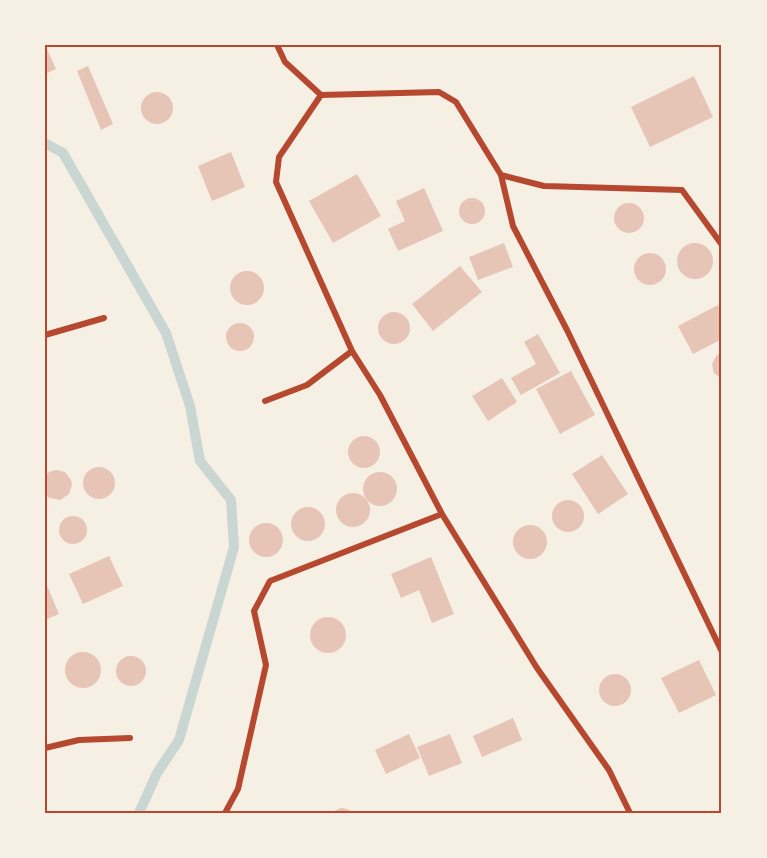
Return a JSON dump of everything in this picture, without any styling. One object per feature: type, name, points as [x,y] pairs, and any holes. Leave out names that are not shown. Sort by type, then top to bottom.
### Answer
[{"type":"street","points":[[277,45],[285,62],[321,95],[439,92],[456,102],[501,175],[513,226],[567,330],[722,652]]},
{"type":"street","points":[[321,95],[279,157],[276,182],[352,351],[380,395],[442,514],[537,668],[609,770],[630,813]]},
{"type":"street","points":[[501,175],[544,186],[682,190],[722,245]]},
{"type":"street","points":[[45,335],[104,318]]},
{"type":"street","points":[[266,401],[307,385],[352,351]]},
{"type":"street","points":[[225,813],[238,789],[266,665],[254,611],[270,581],[442,514]]},
{"type":"street","points":[[45,748],[79,740],[130,738]]},
{"type":"building","points":[[45,45],[56,69],[45,74]]},
{"type":"building","points":[[88,66],[113,124],[101,130],[77,71]]},
{"type":"building","points":[[694,76],[713,117],[650,147],[631,107]]},
{"type":"building","points":[[157,92],[168,97],[173,108],[168,119],[157,124],[146,119],[141,108],[146,97]]},
{"type":"building","points":[[231,152],[245,187],[212,201],[198,166]]},
{"type":"building","points":[[357,174],[381,216],[333,243],[309,201]]},
{"type":"building","points":[[424,188],[443,231],[398,251],[388,229],[405,221],[396,201]]},
{"type":"building","points":[[472,198],[481,202],[485,211],[481,220],[472,224],[463,220],[459,211],[463,202]]},
{"type":"building","points":[[629,203],[640,207],[644,218],[640,229],[629,233],[618,229],[614,218],[618,207]]},
{"type":"building","points":[[504,243],[513,267],[478,280],[469,257]]},
{"type":"building","points":[[695,243],[708,248],[713,261],[708,274],[695,279],[682,274],[677,261],[682,248]]},
{"type":"building","points":[[650,253],[661,258],[666,269],[661,280],[650,285],[639,280],[634,269],[639,258]]},
{"type":"building","points":[[460,266],[482,292],[433,331],[412,304]]},
{"type":"building","points":[[247,271],[259,276],[264,288],[259,300],[247,305],[235,300],[230,288],[235,276]]},
{"type":"building","points":[[718,305],[722,313],[722,339],[693,354],[678,326]]},
{"type":"building","points":[[394,312],[405,317],[410,328],[405,339],[394,344],[383,339],[378,328],[383,317]]},
{"type":"building","points":[[240,323],[250,327],[254,337],[250,347],[240,351],[230,347],[226,337],[230,327]]},
{"type":"building","points":[[538,334],[560,373],[521,395],[511,378],[536,364],[524,342]]},
{"type":"building","points":[[722,352],[722,379],[714,373],[712,364],[716,356]]},
{"type":"building","points":[[571,371],[595,415],[560,434],[536,389]]},
{"type":"building","points":[[502,378],[517,402],[488,421],[472,396]]},
{"type":"building","points":[[364,436],[375,441],[380,452],[375,463],[364,468],[353,463],[348,452],[353,441]]},
{"type":"building","points":[[602,455],[628,494],[598,514],[572,474]]},
{"type":"building","points":[[99,467],[110,472],[115,483],[110,494],[99,499],[88,494],[83,483],[88,472]]},
{"type":"building","points":[[56,470],[65,472],[72,485],[69,494],[60,500],[45,495],[45,475]]},
{"type":"building","points":[[380,472],[392,477],[397,489],[392,501],[380,506],[368,501],[363,489],[368,477]]},
{"type":"building","points":[[353,493],[365,498],[370,510],[365,522],[353,527],[341,522],[336,510],[341,498]]},
{"type":"building","points":[[568,500],[579,505],[584,516],[579,527],[568,532],[557,527],[552,516],[557,505]]},
{"type":"building","points":[[308,507],[320,512],[325,524],[320,536],[308,541],[296,536],[291,524],[296,512]]},
{"type":"building","points":[[73,516],[83,520],[87,530],[83,540],[73,544],[63,540],[59,530],[63,520]]},
{"type":"building","points":[[266,523],[278,528],[283,540],[278,552],[266,557],[254,552],[249,540],[254,528]]},
{"type":"building","points":[[530,525],[542,530],[547,542],[542,554],[530,559],[518,554],[513,542],[518,530]]},
{"type":"building","points":[[109,556],[123,586],[83,604],[69,574]]},
{"type":"building","points":[[431,557],[454,614],[432,623],[419,590],[401,598],[391,574]]},
{"type":"building","points":[[45,581],[59,614],[45,620]]},
{"type":"building","points":[[328,617],[341,622],[346,635],[341,648],[328,653],[315,648],[310,635],[315,622]]},
{"type":"building","points":[[83,652],[96,657],[101,670],[96,683],[83,688],[70,683],[65,670],[70,657]]},
{"type":"building","points":[[131,656],[142,660],[146,671],[142,682],[131,686],[120,682],[116,671],[120,660]]},
{"type":"building","points":[[699,660],[716,695],[679,713],[661,678]]},
{"type":"building","points":[[615,674],[626,679],[631,690],[626,701],[615,706],[604,701],[599,690],[604,679]]},
{"type":"building","points":[[513,718],[522,740],[482,757],[473,736]]},
{"type":"building","points":[[409,734],[420,758],[386,774],[375,750]]},
{"type":"building","points":[[450,734],[462,763],[429,776],[417,747]]},
{"type":"building","points":[[341,808],[347,809],[355,813],[329,813]]},
{"type":"waterway","points":[[45,143],[63,153],[166,333],[190,406],[200,461],[231,500],[234,547],[179,740],[157,773],[139,813]]}]
